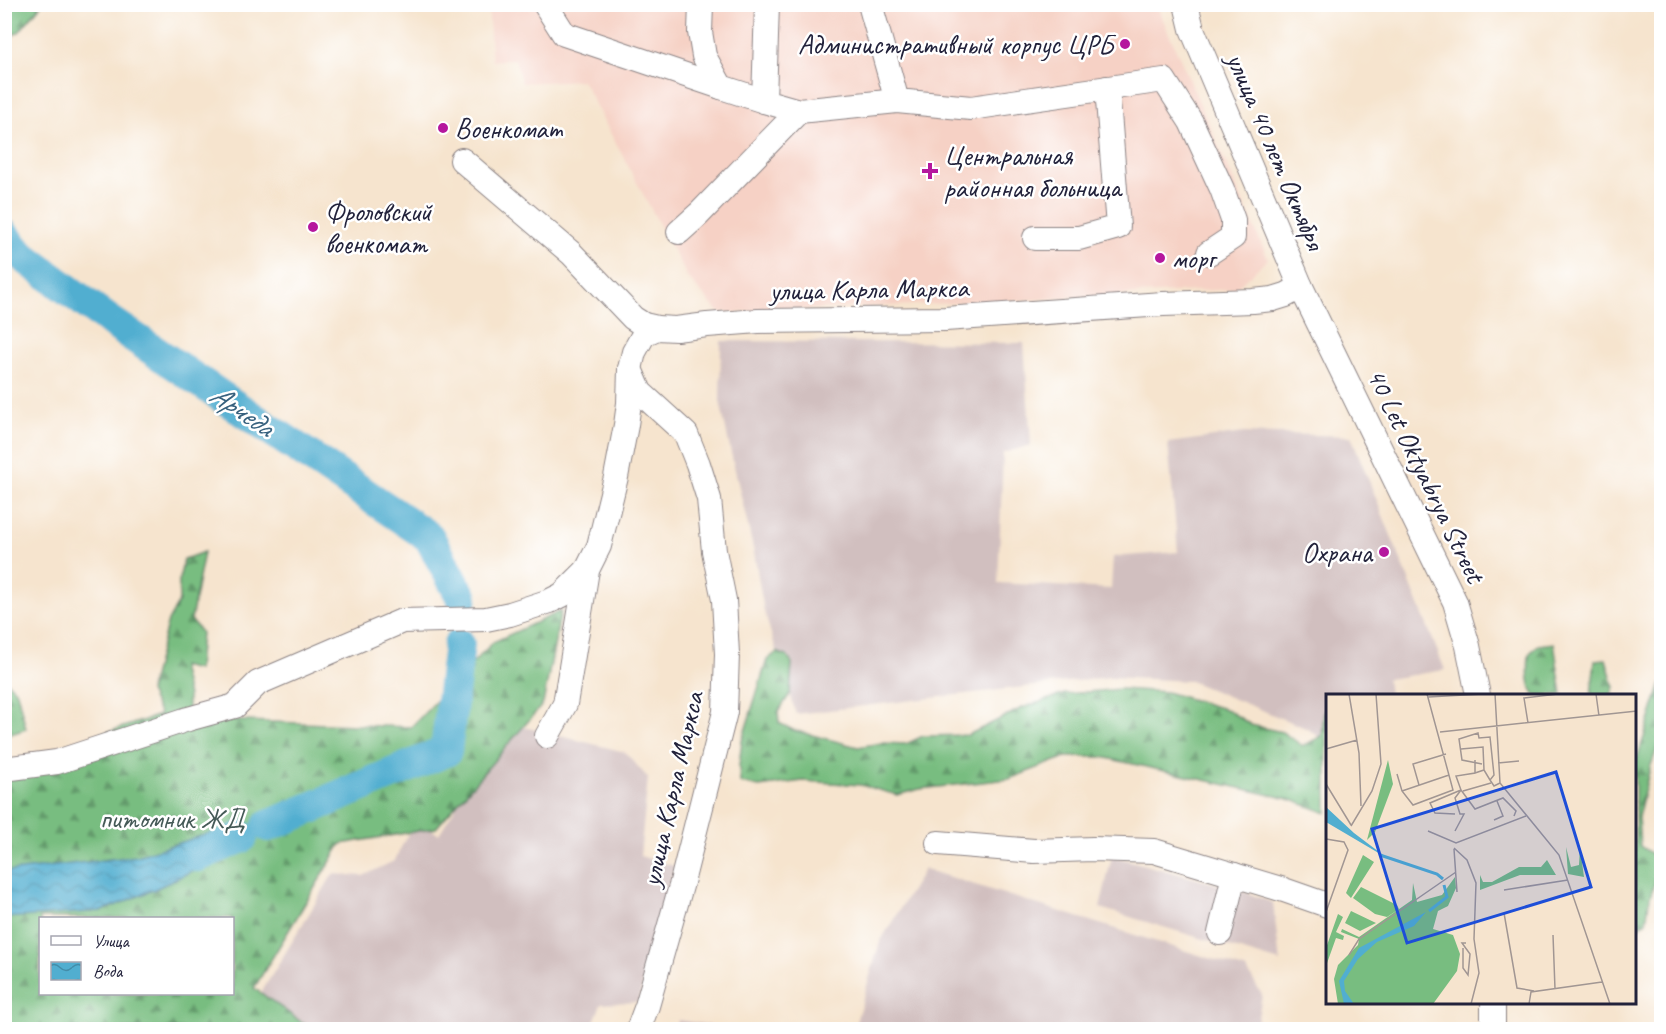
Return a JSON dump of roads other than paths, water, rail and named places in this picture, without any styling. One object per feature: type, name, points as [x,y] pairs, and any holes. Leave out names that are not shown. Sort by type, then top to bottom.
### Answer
[{"type":"street","points":[[545,4],[564,33],[799,111],[897,101],[971,108],[1164,80],[1191,122],[1222,189],[1233,220],[1233,237],[1209,253]]},
{"type":"street","points":[[701,4],[700,32],[704,56],[721,87]]},
{"type":"street","points":[[764,101],[767,4]]},
{"type":"street","points":[[870,4],[897,101]]},
{"type":"street","name":"улица 40 лет Октября","points":[[1185,4],[1192,29],[1301,287]]},
{"type":"street","points":[[1035,238],[1079,238],[1118,228],[1107,88]]},
{"type":"street","points":[[679,232],[799,111]]},
{"type":"street","name":"улица Карла Маркса","points":[[462,160],[571,253],[633,318],[644,325],[657,328],[676,329],[758,321],[945,319],[1162,304],[1253,301],[1286,295],[1301,287]]},
{"type":"street","name":"40 Let Oktyabrya Street","points":[[1301,287],[1455,602],[1468,646],[1478,694]]},
{"type":"street","points":[[4,769],[57,762],[188,719],[236,706],[258,683],[402,621],[486,619],[510,614],[562,595],[587,570],[600,546],[626,425],[630,369],[634,352],[644,334],[657,328]]},
{"type":"street","name":"улица Карла Маркса","points":[[630,369],[640,392],[686,434],[698,464],[709,500],[714,551],[724,600],[727,654],[725,712],[681,886],[639,1029]]},
{"type":"street","points":[[547,736],[565,704],[587,570]]},
{"type":"street","points":[[938,843],[1034,851],[1093,849],[1154,851],[1326,905]]},
{"type":"street","points":[[1220,933],[1234,875]]},
{"type":"street","points":[[1493,1004],[1494,1029]]},
{"type":"water","points":[[4,222],[50,284],[16,267],[5,254]]},
{"type":"water","points":[[240,824],[237,849],[153,890],[102,911],[5,918],[5,872],[137,856]]},
{"type":"waterway","name":"Арчеда","points":[[4,235],[21,255],[110,321],[429,537],[462,598]]},
{"type":"waterway","name":"Арчеда","points":[[268,826],[446,751],[459,644]]},
{"type":"waterway","name":"Арчеда","points":[[198,856],[242,837]]},
{"type":"place","name":"Административный корпус ЦРБ","points":[[1125,44]]},
{"type":"place","name":"Военкомат","points":[[443,128]]},
{"type":"place","name":"Центральная районная больница","points":[[930,171]]},
{"type":"place","name":"Фроловский военкомат","points":[[313,227]]},
{"type":"place","name":"морг","points":[[1160,258]]},
{"type":"place","name":"Охрана","points":[[1384,552]]},
{"type":"park label","name":"питомник ЖД","points":[[172,818]]}]
